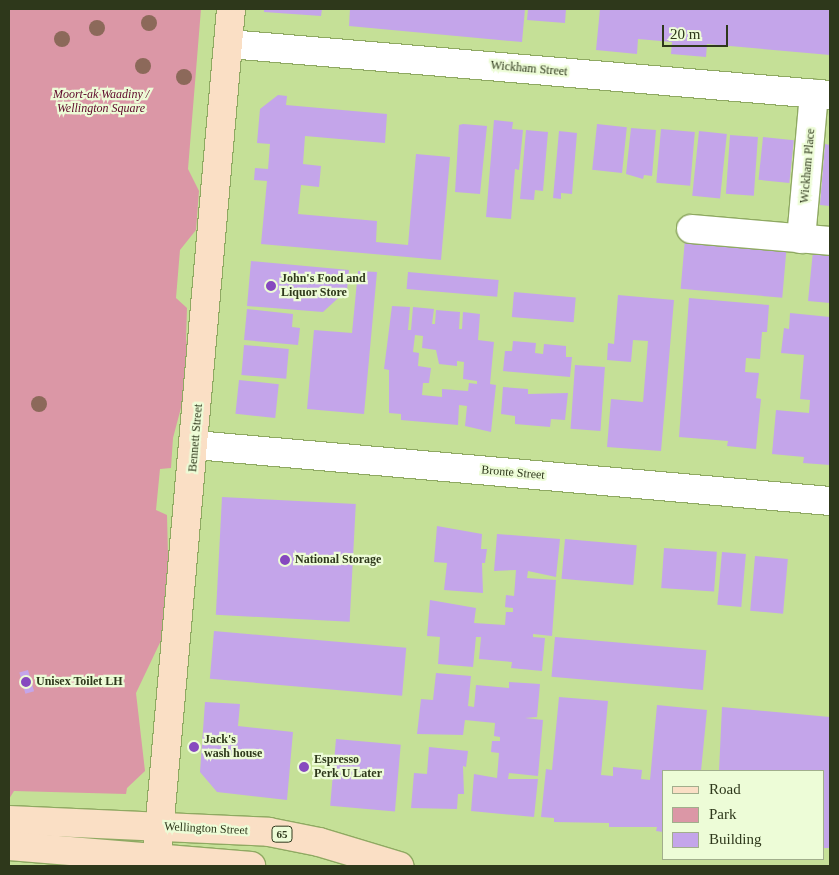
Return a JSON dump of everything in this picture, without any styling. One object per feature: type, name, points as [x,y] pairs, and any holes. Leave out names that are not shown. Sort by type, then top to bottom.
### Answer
[{"type":"main road","name":"Bennett Street","points":[[156,863],[195,445],[231,9]]},
{"type":"main road","name":"Wellington Street","points":[[9,820],[287,835],[399,866]]},
{"type":"main road","points":[[9,846],[156,863],[251,866]]},
{"type":"street","name":"Wickham Street","points":[[228,44],[822,94]]},
{"type":"street","name":"Wickham Place","points":[[801,238],[822,94]]},
{"type":"street","points":[[692,229],[830,241]]},
{"type":"street","name":"Bronte Street","points":[[195,445],[830,501]]},
{"type":"green space","name":"Moort-ak Waadiny / Wellington Square","points":[[9,9],[201,9],[188,169],[199,191],[196,230],[180,250],[176,298],[187,308],[186,339],[191,370],[173,438],[171,468],[160,469],[156,510],[167,515],[169,595],[166,630],[136,693],[145,771],[127,788],[126,794],[14,791],[9,799]]},
{"type":"building","points":[[264,9],[322,9],[321,16],[264,12]]},
{"type":"building","points":[[350,9],[525,9],[522,42],[349,26]]},
{"type":"building","points":[[528,9],[566,9],[565,23],[527,20]]},
{"type":"building","points":[[600,9],[830,9],[830,55],[707,44],[706,57],[671,54],[672,42],[638,39],[637,54],[596,50]]},
{"type":"building","points":[[278,95],[287,96],[286,105],[387,114],[385,143],[305,136],[303,164],[321,166],[319,187],[301,185],[298,214],[377,221],[376,242],[408,245],[416,154],[450,157],[441,260],[261,244],[267,181],[254,180],[255,168],[268,169],[270,144],[257,143],[260,109]]},
{"type":"building","points":[[494,120],[513,122],[512,129],[523,130],[519,170],[515,169],[511,219],[486,217]]},
{"type":"building","points":[[597,124],[627,127],[622,173],[592,170]]},
{"type":"building","points":[[459,125],[487,126],[480,194],[455,192]]},
{"type":"building","points":[[631,128],[656,130],[652,176],[644,175],[643,179],[626,174]]},
{"type":"building","points":[[661,129],[695,132],[690,186],[656,183]]},
{"type":"building","points":[[526,130],[548,132],[543,191],[535,190],[534,200],[520,199]]},
{"type":"building","points":[[559,131],[577,133],[572,194],[561,193],[561,199],[553,198]]},
{"type":"building","points":[[699,131],[727,134],[720,199],[692,196]]},
{"type":"building","points":[[730,135],[758,137],[754,196],[726,194]]},
{"type":"building","points":[[763,137],[794,140],[789,183],[759,180]]},
{"type":"building","points":[[825,144],[830,145],[830,206],[820,205]]},
{"type":"building","points":[[685,239],[787,248],[782,298],[681,289]]},
{"type":"building","points":[[813,251],[830,253],[830,303],[808,301]]},
{"type":"building","points":[[251,261],[349,270],[347,290],[323,312],[247,306]]},
{"type":"building","points":[[358,271],[377,272],[364,414],[307,409],[314,330],[352,333]]},
{"type":"building","points":[[408,272],[499,280],[497,297],[407,289]]},
{"type":"building","points":[[514,292],[576,297],[574,322],[512,317]]},
{"type":"building","points":[[618,295],[674,300],[661,451],[607,447],[611,399],[643,402],[648,341],[633,340],[631,362],[607,360],[608,343],[614,344]]},
{"type":"building","points":[[689,298],[769,305],[767,332],[762,332],[760,359],[746,358],[745,372],[759,373],[756,398],[761,399],[756,449],[727,446],[728,441],[679,437]]},
{"type":"building","points":[[392,306],[410,307],[408,330],[411,330],[413,307],[434,309],[432,324],[435,324],[436,310],[460,312],[459,329],[462,329],[463,312],[480,314],[478,340],[494,342],[490,384],[496,385],[491,432],[465,426],[467,406],[459,405],[458,425],[401,420],[401,414],[389,413],[389,370],[384,369]],"holes":[[[415,335],[423,336],[422,348],[436,350],[439,364],[457,366],[457,361],[464,362],[463,379],[477,381],[477,384],[469,383],[468,391],[442,389],[442,397],[422,395],[423,383],[429,383],[431,368],[418,366],[419,353],[413,352]]]},
{"type":"building","points":[[247,309],[293,314],[292,327],[300,328],[298,345],[244,340]]},
{"type":"building","points":[[790,313],[830,317],[830,465],[803,463],[804,457],[772,454],[776,410],[809,413],[810,400],[800,399],[804,355],[781,353],[784,328],[789,329]]},
{"type":"building","points":[[513,341],[536,343],[535,353],[543,354],[544,344],[566,346],[566,357],[572,357],[570,377],[503,371],[505,351],[512,351]]},
{"type":"building","points":[[244,345],[289,349],[286,379],[241,375]]},
{"type":"building","points":[[575,365],[605,367],[600,431],[571,429]]},
{"type":"building","points":[[239,380],[279,384],[275,418],[235,414]]},
{"type":"building","points":[[503,387],[528,389],[528,394],[568,393],[565,420],[551,419],[550,427],[515,424],[515,416],[501,414]]},
{"type":"building","name":"National Storage","points":[[222,497],[356,504],[350,622],[216,615]]},
{"type":"building","points":[[437,526],[482,534],[481,549],[487,549],[485,563],[482,563],[483,593],[444,590],[447,563],[434,562]]},
{"type":"building","points":[[497,534],[560,539],[556,577],[528,571],[527,578],[556,580],[552,636],[533,634],[533,637],[545,638],[542,671],[511,668],[512,662],[479,659],[481,637],[476,637],[473,667],[438,664],[440,637],[427,636],[430,600],[476,608],[474,623],[505,625],[506,612],[513,612],[513,608],[505,607],[506,595],[514,596],[516,570],[494,571]]},
{"type":"building","points":[[565,539],[637,545],[633,585],[562,579]]},
{"type":"building","points":[[664,548],[717,552],[714,592],[661,588]]},
{"type":"building","points":[[722,552],[746,554],[741,607],[717,605]]},
{"type":"building","points":[[755,556],[788,559],[783,614],[750,611]]},
{"type":"building","points":[[214,631],[406,648],[402,696],[210,679]]},
{"type":"building","points":[[555,637],[706,650],[703,690],[552,677]]},
{"type":"building","name":"Unisex Toilet LH","points":[[28,670],[34,691],[25,694],[19,672]]},
{"type":"building","points":[[436,673],[471,676],[468,706],[474,707],[476,685],[509,688],[509,682],[540,684],[537,717],[525,718],[543,720],[538,776],[509,773],[508,779],[538,779],[534,817],[471,811],[474,774],[497,778],[499,753],[491,752],[492,741],[500,741],[500,737],[494,736],[495,723],[465,720],[463,735],[417,734],[421,699],[433,700]]},
{"type":"building","points":[[559,697],[608,701],[601,775],[613,776],[613,767],[642,770],[641,779],[650,780],[657,705],[707,710],[701,770],[662,770],[662,832],[656,831],[657,827],[609,827],[609,823],[554,822],[554,818],[541,817],[546,769],[552,770]]},
{"type":"building","points":[[205,702],[240,704],[238,726],[293,732],[287,800],[217,792],[200,772]]},
{"type":"building","points":[[722,707],[830,717],[830,848],[824,848],[824,770],[719,770]]},
{"type":"building","points":[[336,739],[401,745],[395,811],[330,806]]},
{"type":"building","points":[[429,747],[468,751],[466,767],[463,766],[464,794],[458,794],[457,809],[411,808],[414,773],[427,774]]},
{"type":"place","name":"John's Food and Liquor Store","points":[[271,286]]},
{"type":"place","name":"National Storage","points":[[285,560]]},
{"type":"place","name":"Unisex Toilet LH","points":[[26,682]]},
{"type":"place","name":"Jack's wash house","points":[[194,747]]},
{"type":"place","name":"Espresso Perk U Later","points":[[304,767]]}]
